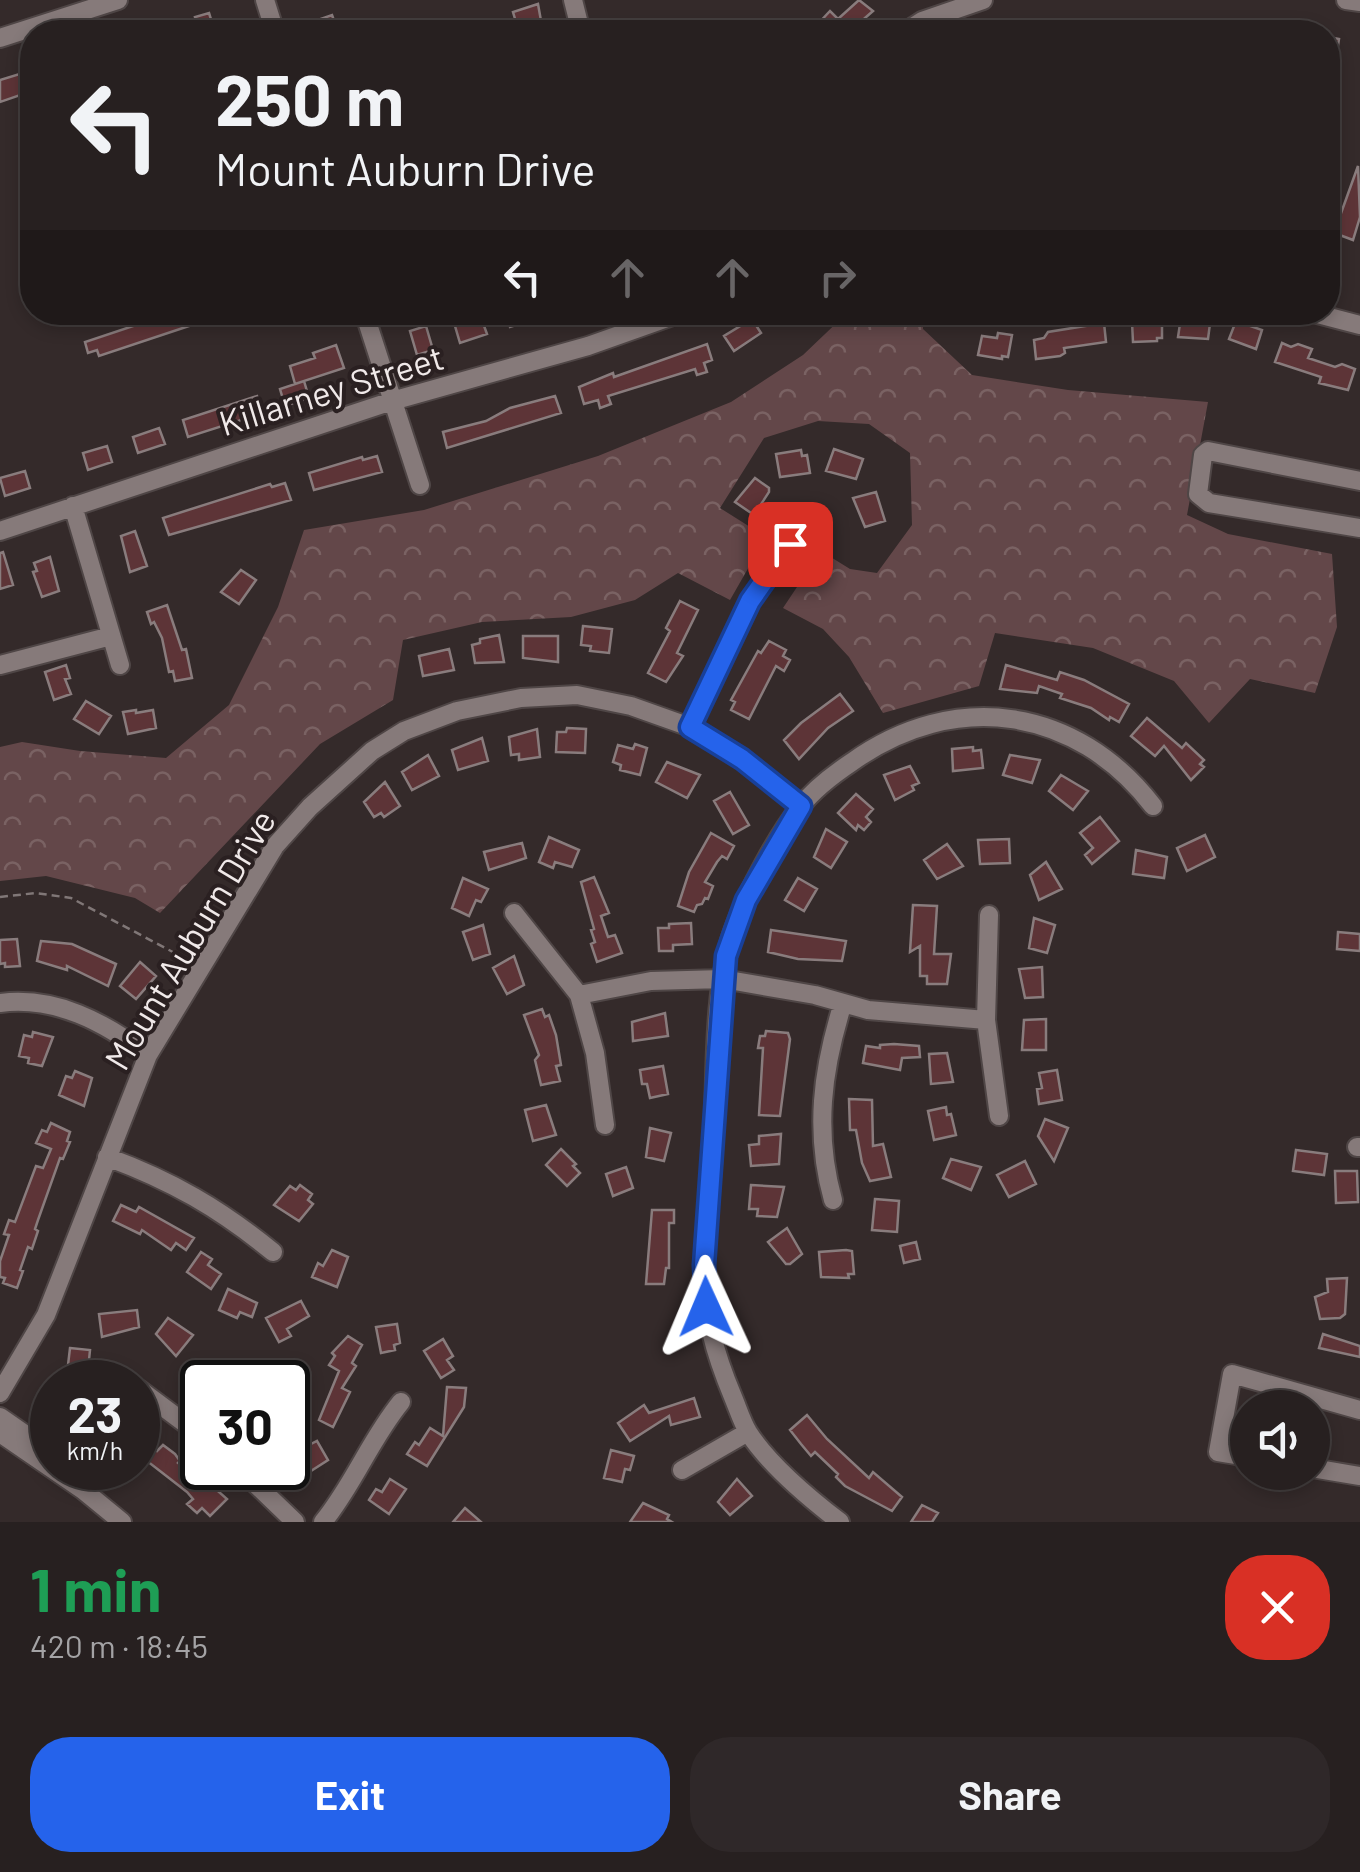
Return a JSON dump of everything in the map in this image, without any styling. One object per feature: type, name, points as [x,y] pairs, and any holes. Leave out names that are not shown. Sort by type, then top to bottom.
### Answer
[{"type":"street","points":[[56,20],[118,0]]},
{"type":"street","points":[[925,20],[983,0]]},
{"type":"street","points":[[1346,0],[1360,2]]},
{"type":"street","points":[[368,325],[420,486]]},
{"type":"street","name":"Killarney Street","points":[[0,531],[392,401],[588,346],[647,325]]},
{"type":"street","points":[[1360,481],[1208,451],[1203,455],[1198,494],[1209,503],[1360,528]]},
{"type":"street","points":[[73,506],[120,665]]},
{"type":"street","points":[[690,727],[750,601],[810,519]]},
{"type":"street","points":[[0,665],[111,636]]},
{"type":"street","name":"Mount Auburn Drive","points":[[0,1393],[46,1316],[148,1055],[275,846],[346,772],[404,731],[441,716],[520,698],[578,696],[631,706],[690,727],[742,759],[801,806]]},
{"type":"street","points":[[840,1522],[802,1492],[748,1432],[718,1362],[706,1307],[704,1265],[723,979],[729,945],[746,900],[801,806],[831,777],[888,739],[931,722],[986,716],[1044,727],[1089,746],[1122,772],[1153,806]]},
{"type":"street","points":[[514,913],[579,996],[595,1053],[606,1125]]},
{"type":"street","points":[[989,915],[986,1020],[999,1116]]},
{"type":"street","points":[[579,996],[650,980],[723,979],[900,1014],[986,1020]]},
{"type":"street","points":[[0,1003],[26,1001],[69,1010],[114,1029],[148,1055]]},
{"type":"street","points":[[833,1200],[822,1147],[821,1094],[830,1042],[843,1003]]},
{"type":"street","points":[[107,1157],[181,1187],[236,1222],[273,1252]]},
{"type":"street","points":[[1230,1454],[1218,1452],[1232,1374],[1289,1390]]},
{"type":"street","points":[[323,1522],[347,1492],[380,1428],[402,1402]]},
{"type":"street","points":[[1330,1402],[1360,1410]]},
{"type":"street","points":[[0,1417],[30,1438]]},
{"type":"street","points":[[682,1470],[748,1432]]},
{"type":"street","points":[[0,1433],[122,1522]]},
{"type":"street","points":[[1330,1471],[1360,1476]]},
{"type":"street","points":[[99,1490],[138,1522]]},
{"type":"street","points":[[262,1490],[295,1522]]},
{"type":"path","points":[[0,897],[36,893],[71,898],[201,968]]},
{"type":"green space","points":[[834,325],[923,325],[972,375],[1068,390],[1208,402],[1187,515],[1228,534],[1332,554],[1337,627],[1315,693],[1250,679],[1209,723],[1174,681],[1093,648],[995,633],[979,686],[883,713],[849,657],[823,629],[783,608],[821,551],[850,569],[877,573],[912,525],[910,453],[869,424],[818,421],[764,438],[720,508],[766,537],[730,600],[678,573],[635,600],[571,617],[482,622],[403,640],[393,700],[320,744],[160,913],[135,898],[46,876],[0,881],[0,747],[22,742],[166,758],[229,705],[278,607],[304,530],[424,510],[598,456],[731,402],[803,355]]},
{"type":"building","points":[[859,0],[873,11],[863,20],[822,20],[830,11],[838,19]]},
{"type":"building","points":[[538,4],[541,20],[515,20],[513,12]]},
{"type":"building","points":[[209,13],[211,20],[196,20],[195,17]]},
{"type":"building","points":[[20,74],[20,95],[0,102],[0,80]]},
{"type":"building","points":[[1358,166],[1360,217],[1353,240],[1340,235],[1340,216]]},
{"type":"building","points":[[136,325],[192,325],[99,356],[97,350],[88,353],[85,342]]},
{"type":"building","points":[[484,325],[487,334],[460,343],[455,326]]},
{"type":"building","points":[[742,325],[756,325],[761,333],[734,351],[724,336]]},
{"type":"building","points":[[1104,325],[1106,342],[1064,348],[1065,353],[1060,356],[1036,359],[1034,340],[1044,338],[1048,332]]},
{"type":"building","points":[[1132,325],[1162,325],[1162,338],[1157,341],[1133,342]]},
{"type":"building","points":[[1180,325],[1210,325],[1208,339],[1178,337]]},
{"type":"building","points":[[1234,325],[1262,330],[1256,349],[1229,339]]},
{"type":"building","points":[[426,326],[433,350],[417,355],[410,331]]},
{"type":"building","points":[[998,333],[1012,335],[1008,357],[978,355],[982,336],[997,338]]},
{"type":"building","points":[[1282,343],[1312,349],[1308,358],[1355,369],[1348,390],[1319,383],[1321,377],[1275,362]]},
{"type":"building","points":[[707,344],[712,360],[704,363],[707,372],[697,375],[695,369],[608,396],[611,404],[600,408],[598,400],[584,404],[579,387]]},
{"type":"building","points":[[336,345],[344,368],[295,384],[290,366],[315,358],[313,353]]},
{"type":"building","points":[[304,381],[309,398],[285,406],[280,389]]},
{"type":"building","points":[[257,396],[263,413],[188,437],[183,420]]},
{"type":"building","points":[[555,396],[561,413],[447,448],[443,432]]},
{"type":"building","points":[[159,428],[165,444],[138,453],[133,437]]},
{"type":"building","points":[[107,446],[112,462],[88,470],[83,453]]},
{"type":"building","points":[[834,449],[863,459],[856,479],[826,471]]},
{"type":"building","points":[[801,450],[802,456],[807,455],[810,473],[780,477],[776,454]]},
{"type":"building","points":[[377,456],[382,472],[314,490],[309,473]]},
{"type":"building","points":[[25,471],[30,488],[5,496],[0,478]]},
{"type":"building","points":[[755,478],[769,492],[754,515],[735,502]]},
{"type":"building","points":[[285,483],[291,500],[169,535],[163,518],[270,484],[272,487]]},
{"type":"building","points":[[876,492],[885,521],[865,527],[853,498]]},
{"type":"building","points":[[135,531],[147,566],[130,572],[121,536]]},
{"type":"building","points":[[3,552],[13,585],[0,589],[0,553]]},
{"type":"building","points":[[50,557],[59,591],[42,597],[33,572],[37,571],[34,563]]},
{"type":"building","points":[[241,570],[256,580],[239,604],[221,592]]},
{"type":"building","points":[[680,601],[698,610],[677,653],[683,656],[666,682],[648,673],[670,631],[666,628]]},
{"type":"building","points":[[167,605],[182,650],[186,649],[192,678],[175,681],[173,671],[169,672],[162,638],[154,622],[151,624],[147,612]]},
{"type":"building","points":[[583,626],[612,629],[609,653],[590,651],[591,646],[581,645]]},
{"type":"building","points":[[499,635],[504,662],[475,663],[472,645]]},
{"type":"building","points":[[523,636],[558,636],[558,662],[523,658]]},
{"type":"building","points":[[769,641],[786,650],[783,656],[790,660],[784,671],[776,666],[749,719],[731,710],[735,702],[731,700],[758,651],[761,653]]},
{"type":"building","points":[[449,649],[454,670],[423,676],[419,656]]},
{"type":"building","points":[[66,665],[70,678],[65,679],[71,694],[54,700],[45,672]]},
{"type":"building","points":[[1006,665],[1057,680],[1060,672],[1129,704],[1119,722],[1039,686],[1037,693],[1000,689]]},
{"type":"building","points":[[840,694],[853,711],[828,728],[799,759],[784,740]]},
{"type":"building","points":[[86,701],[111,716],[99,734],[74,719]]},
{"type":"building","points":[[153,710],[156,728],[128,734],[123,712]]},
{"type":"building","points":[[1147,718],[1182,748],[1186,743],[1204,760],[1200,764],[1204,767],[1191,780],[1164,746],[1155,756],[1131,736]]},
{"type":"building","points":[[567,728],[586,729],[585,753],[556,752],[557,732],[566,732]]},
{"type":"building","points":[[537,729],[540,757],[519,760],[519,754],[511,755],[509,737]]},
{"type":"building","points":[[482,738],[488,761],[458,770],[452,750]]},
{"type":"building","points":[[635,744],[647,748],[640,775],[620,770],[621,765],[613,762],[618,745],[633,749]]},
{"type":"building","points":[[973,747],[973,751],[981,750],[983,768],[953,771],[952,749]]},
{"type":"building","points":[[428,755],[439,776],[412,790],[402,772]]},
{"type":"building","points":[[1010,755],[1040,760],[1032,783],[1003,775]]},
{"type":"building","points":[[667,762],[700,775],[687,798],[656,782]]},
{"type":"building","points":[[910,766],[919,783],[895,800],[884,775]]},
{"type":"building","points":[[1061,775],[1088,791],[1073,810],[1049,791]]},
{"type":"building","points":[[385,782],[400,806],[384,817],[381,813],[374,817],[364,802]]},
{"type":"building","points":[[730,792],[749,825],[733,834],[714,801]]},
{"type":"building","points":[[856,794],[873,809],[866,817],[871,822],[864,830],[858,825],[856,830],[838,813]]},
{"type":"building","points":[[1100,817],[1119,841],[1092,864],[1085,855],[1093,848],[1080,833]]},
{"type":"building","points":[[826,829],[847,842],[831,868],[814,857]]},
{"type":"building","points":[[711,833],[734,846],[727,859],[722,856],[717,862],[705,882],[713,886],[708,899],[697,905],[694,912],[678,906],[689,872]]},
{"type":"building","points":[[1205,835],[1215,857],[1187,871],[1177,848]]},
{"type":"building","points":[[549,837],[579,850],[572,867],[555,862],[553,868],[539,862]]},
{"type":"building","points":[[1009,839],[1010,863],[980,864],[978,840]]},
{"type":"building","points":[[522,843],[526,858],[489,870],[484,852]]},
{"type":"building","points":[[947,844],[963,866],[937,879],[924,860]]},
{"type":"building","points":[[1136,850],[1167,857],[1164,878],[1133,874]]},
{"type":"building","points":[[1046,862],[1062,889],[1039,900],[1030,875]]},
{"type":"building","points":[[594,877],[609,913],[601,916],[608,937],[615,935],[622,953],[597,962],[591,944],[595,942],[591,930],[594,929],[581,882]]},
{"type":"building","points":[[463,878],[488,889],[481,902],[476,900],[469,916],[452,908]]},
{"type":"building","points":[[798,878],[817,889],[804,911],[785,900]]},
{"type":"building","points":[[913,905],[937,906],[934,954],[951,954],[947,984],[927,984],[927,976],[920,976],[920,946],[910,952]]},
{"type":"building","points":[[1034,918],[1055,925],[1047,953],[1029,948]]},
{"type":"building","points":[[691,923],[692,944],[659,951],[658,928]]},
{"type":"building","points":[[483,925],[490,954],[473,960],[463,932]]},
{"type":"building","points":[[771,930],[846,941],[842,961],[798,959],[768,952]]},
{"type":"building","points":[[1338,932],[1360,934],[1360,951],[1337,949]]},
{"type":"building","points":[[17,939],[20,966],[5,967],[5,963],[0,964],[0,940]]},
{"type":"building","points":[[41,941],[72,944],[116,964],[108,986],[67,966],[67,970],[37,961]]},
{"type":"building","points":[[514,956],[524,985],[507,994],[493,968]]},
{"type":"building","points":[[140,962],[156,976],[136,999],[120,986]]},
{"type":"building","points":[[1042,967],[1043,997],[1025,998],[1019,969]]},
{"type":"building","points":[[542,1009],[545,1017],[549,1015],[556,1035],[561,1065],[556,1066],[560,1081],[541,1085],[535,1060],[539,1055],[524,1015]]},
{"type":"building","points":[[665,1013],[668,1036],[633,1041],[632,1022]]},
{"type":"building","points":[[1046,1019],[1046,1050],[1022,1050],[1024,1020]]},
{"type":"building","points":[[766,1031],[788,1033],[790,1039],[780,1116],[759,1115],[763,1048],[758,1048],[760,1036],[765,1036]]},
{"type":"building","points":[[33,1032],[53,1037],[42,1066],[19,1056],[24,1035],[32,1037]]},
{"type":"building","points":[[866,1046],[919,1046],[920,1057],[902,1058],[900,1070],[863,1063]]},
{"type":"building","points":[[947,1053],[953,1082],[931,1084],[929,1054]]},
{"type":"building","points":[[663,1066],[668,1094],[650,1098],[640,1070]]},
{"type":"building","points":[[1057,1070],[1062,1100],[1039,1104],[1039,1073]]},
{"type":"building","points":[[75,1071],[92,1078],[84,1106],[59,1095],[66,1076],[72,1078]]},
{"type":"building","points":[[849,1099],[872,1100],[873,1146],[883,1144],[891,1177],[870,1181],[856,1130],[850,1130]]},
{"type":"building","points":[[546,1105],[556,1135],[533,1141],[525,1110]]},
{"type":"building","points":[[946,1107],[956,1135],[934,1140],[928,1111]]},
{"type":"building","points":[[1045,1119],[1068,1128],[1054,1161],[1038,1136]]},
{"type":"building","points":[[51,1123],[70,1132],[70,1142],[63,1159],[60,1158],[17,1288],[3,1283],[5,1278],[0,1277],[0,1261],[9,1235],[4,1234],[9,1220],[15,1222],[36,1166],[43,1168],[51,1149],[36,1143]]},
{"type":"building","points":[[650,1128],[671,1133],[664,1161],[646,1157]]},
{"type":"building","points":[[781,1134],[779,1164],[751,1166],[749,1145],[759,1144],[759,1136]]},
{"type":"building","points":[[561,1149],[580,1173],[567,1186],[546,1165]]},
{"type":"building","points":[[1296,1150],[1327,1154],[1324,1175],[1293,1171]]},
{"type":"building","points":[[951,1159],[981,1167],[971,1190],[943,1178]]},
{"type":"building","points":[[1025,1161],[1036,1184],[1009,1197],[997,1175]]},
{"type":"building","points":[[626,1167],[633,1188],[613,1196],[606,1174]]},
{"type":"building","points":[[1335,1171],[1357,1171],[1358,1202],[1336,1203]]},
{"type":"building","points":[[300,1185],[312,1194],[308,1200],[313,1204],[299,1221],[274,1205],[290,1186],[296,1190]]},
{"type":"building","points":[[751,1185],[784,1187],[777,1217],[757,1216],[758,1209],[749,1209]]},
{"type":"building","points":[[875,1199],[899,1201],[897,1232],[872,1230]]},
{"type":"building","points":[[121,1205],[136,1212],[139,1207],[194,1238],[186,1250],[176,1243],[171,1250],[142,1230],[140,1234],[113,1221]]},
{"type":"building","points":[[652,1210],[674,1210],[674,1223],[669,1223],[669,1268],[664,1284],[646,1284]]},
{"type":"building","points":[[787,1228],[802,1254],[790,1264],[768,1242]]},
{"type":"building","points":[[916,1242],[920,1259],[904,1263],[900,1246]]},
{"type":"building","points":[[332,1250],[348,1257],[337,1287],[312,1277],[318,1263],[323,1266]]},
{"type":"building","points":[[852,1251],[854,1274],[848,1274],[849,1278],[821,1277],[819,1252]]},
{"type":"building","points":[[201,1252],[212,1259],[208,1265],[221,1274],[211,1289],[187,1272]]},
{"type":"building","points":[[1347,1278],[1345,1314],[1320,1319],[1315,1297],[1328,1292],[1327,1279]]},
{"type":"building","points":[[228,1289],[257,1303],[252,1317],[240,1312],[237,1318],[219,1310]]},
{"type":"building","points":[[301,1301],[309,1316],[287,1329],[291,1336],[279,1342],[266,1318]]},
{"type":"building","points":[[137,1310],[139,1327],[102,1337],[99,1314]]},
{"type":"building","points":[[168,1318],[193,1335],[176,1356],[156,1334]]},
{"type":"building","points":[[397,1324],[400,1343],[394,1345],[395,1350],[381,1353],[376,1327]]},
{"type":"building","points":[[1323,1334],[1360,1346],[1360,1357],[1319,1348]]},
{"type":"building","points":[[348,1336],[362,1345],[352,1363],[356,1366],[342,1388],[350,1392],[333,1427],[319,1420],[339,1371],[329,1365],[335,1356],[332,1353]]},
{"type":"building","points":[[443,1339],[453,1356],[447,1360],[454,1370],[441,1378],[424,1351]]},
{"type":"building","points":[[70,1348],[90,1350],[89,1360],[69,1360]]},
{"type":"building","points":[[447,1387],[466,1388],[464,1407],[427,1466],[407,1454],[415,1442],[419,1445],[430,1428],[443,1436]]},
{"type":"building","points":[[694,1398],[700,1417],[671,1425],[669,1416],[630,1441],[618,1423],[644,1405],[649,1413]]},
{"type":"building","points":[[807,1415],[869,1478],[873,1472],[902,1497],[892,1511],[845,1486],[815,1452],[811,1456],[790,1430]]},
{"type":"building","points":[[317,1441],[328,1460],[310,1472],[310,1444]]},
{"type":"building","points":[[163,1445],[180,1461],[180,1487],[160,1471]]},
{"type":"building","points":[[611,1450],[634,1456],[622,1482],[604,1478]]},
{"type":"building","points":[[390,1479],[406,1489],[389,1514],[369,1500],[376,1489],[382,1492]]},
{"type":"building","points":[[737,1479],[752,1496],[730,1515],[718,1502]]},
{"type":"building","points":[[184,1490],[217,1490],[227,1499],[210,1516],[202,1508],[197,1513],[187,1504],[193,1499]]},
{"type":"building","points":[[643,1503],[669,1515],[667,1519],[672,1522],[630,1522]]},
{"type":"building","points":[[922,1505],[938,1513],[932,1522],[911,1522]]},
{"type":"building","points":[[465,1508],[481,1522],[453,1522]]},
{"type":"route","points":[[706,1307],[704,1265],[726,956],[746,900],[801,806],[742,759],[690,727],[750,601],[790,544]]}]
